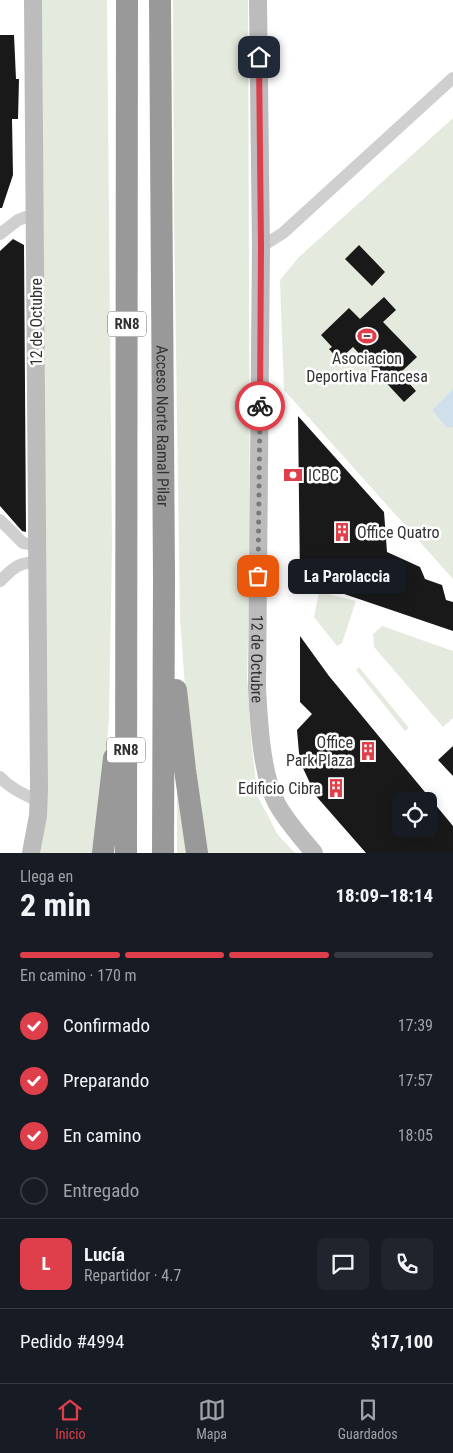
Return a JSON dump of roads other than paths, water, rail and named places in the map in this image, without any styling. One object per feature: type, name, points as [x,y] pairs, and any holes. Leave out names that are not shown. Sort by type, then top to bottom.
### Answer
[{"type":"highway","name":"RN8","points":[[126,853],[127,0]]},
{"type":"highway","name":"Acceso Norte Ramal Pilar","points":[[160,0],[164,577],[163,853]]},
{"type":"highway","points":[[164,577],[184,770],[197,853]]},
{"type":"highway","points":[[103,853],[127,648]]},
{"type":"street","name":"12 de Octubre","points":[[31,853],[38,816],[33,0]]},
{"type":"street","name":"12 de Octubre","points":[[258,0],[261,247],[257,688],[259,724],[268,781],[277,804],[314,853]]},
{"type":"street","points":[[261,247],[282,233],[453,78]]},
{"type":"street","points":[[0,234],[18,220],[35,214]]},
{"type":"street","points":[[0,520],[36,554],[17,566],[0,581]]},
{"type":"street","points":[[0,777],[6,784],[17,791],[38,801]]},
{"type":"water","points":[[453,389],[453,427],[447,428],[432,410]]},
{"type":"place","name":"Asociacion Deportiva Francesa","points":[[367,336]]},
{"type":"place","name":"ICBC","points":[[293,475]]},
{"type":"place","name":"Office Quatro","points":[[342,532]]},
{"type":"place","name":"La Parolaccia","points":[[258,576]]},
{"type":"place","name":"Office Park Plaza","points":[[368,751]]},
{"type":"place","name":"Edificio Cibra","points":[[336,788]]}]
